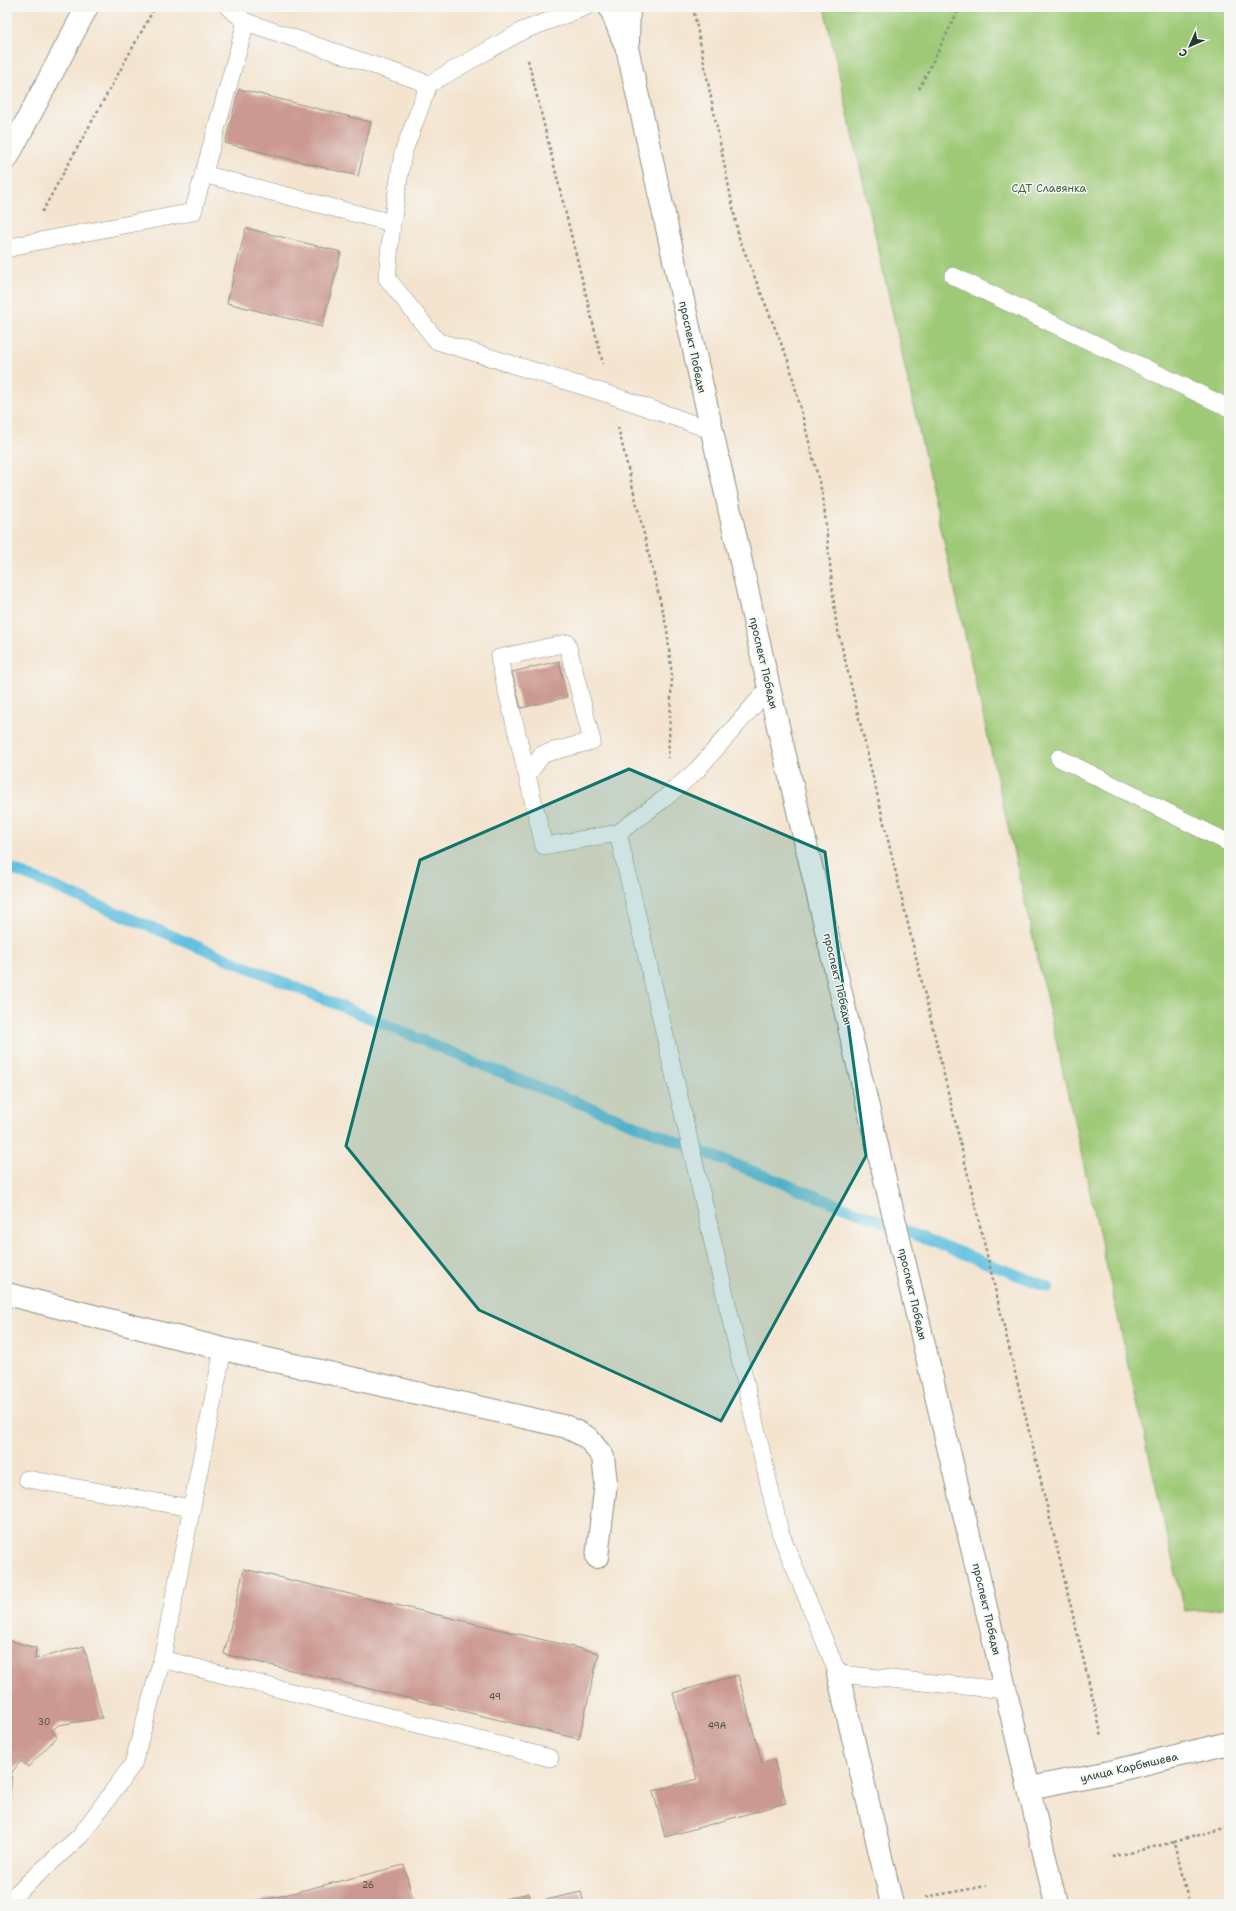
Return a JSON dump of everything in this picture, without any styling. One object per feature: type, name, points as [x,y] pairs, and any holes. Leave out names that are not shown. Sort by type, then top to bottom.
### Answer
[{"type":"main road","points":[[7,158],[87,7]]},
{"type":"main road","points":[[610,7],[628,52]]},
{"type":"main road","points":[[628,52],[629,7]]},
{"type":"main road","name":"проспект Победы","points":[[628,52],[769,688],[1030,1788],[1056,1904]]},
{"type":"main road","points":[[7,1294],[223,1349],[567,1427],[588,1438],[603,1457],[606,1483],[597,1557]]},
{"type":"main road","points":[[838,1674],[892,1904]]},
{"type":"main road","name":"улица Карбышева","points":[[1030,1788],[1110,1772],[1229,1743]]},
{"type":"lane","points":[[228,7],[246,22],[429,84]]},
{"type":"lane","points":[[585,7],[522,31],[429,84],[402,153],[392,223],[387,278],[437,342],[610,395],[712,430]]},
{"type":"lane","points":[[7,249],[24,244],[193,212],[246,22]]},
{"type":"lane","points":[[203,174],[392,223]]},
{"type":"lane","points":[[953,276],[1229,408]]},
{"type":"lane","points":[[527,775],[544,754],[592,741],[567,643],[499,658],[527,775],[544,846],[618,833],[665,798],[697,770],[769,688]]},
{"type":"lane","points":[[1059,758],[1229,843]]},
{"type":"lane","points":[[618,833],[780,1532],[838,1674],[1006,1690]]},
{"type":"lane","points":[[8,1900],[80,1836],[133,1764],[162,1659],[223,1349]]},
{"type":"lane","points":[[28,1479],[191,1508]]},
{"type":"lane","points":[[162,1659],[550,1758]]},
{"type":"path","points":[[24,244],[154,7]]},
{"type":"path","points":[[693,7],[739,238],[789,363],[823,497],[836,622],[1102,1737]]},
{"type":"path","points":[[920,89],[960,7]]},
{"type":"path","points":[[1112,1857],[1229,1828]]},
{"type":"path","points":[[1174,1842],[1189,1904]]},
{"type":"path","points":[[926,1897],[986,1886]]},
{"type":"highlighted area","points":[[629,769],[825,852],[866,1156],[721,1421],[479,1310],[346,1146],[420,860]]},
{"type":"green space","name":"СДТ Славянка","points":[[824,7],[1229,7],[1229,1608],[1184,1611]]},
{"type":"building","points":[[239,89],[371,122],[358,176],[225,143]]},
{"type":"building","points":[[246,228],[341,252],[322,327],[227,303]]},
{"type":"building","points":[[559,661],[567,697],[521,708],[512,672]]},
{"type":"building","points":[[244,1569],[599,1653],[579,1739],[224,1654]]},
{"type":"building","points":[[7,1640],[36,1648],[35,1659],[84,1646],[102,1718],[58,1725],[52,1731],[57,1737],[28,1767],[21,1761],[12,1772],[9,1808],[7,1807]]},
{"type":"building","points":[[738,1675],[762,1763],[774,1760],[786,1803],[665,1837],[653,1791],[697,1779],[673,1693]]},
{"type":"building","points":[[404,1865],[414,1904],[252,1904],[252,1903]]},
{"type":"building","points":[[581,1892],[584,1904],[506,1904],[505,1899],[529,1893],[532,1903]]},
{"type":"waterway","points":[[7,867],[487,1067],[1048,1287]]}]
